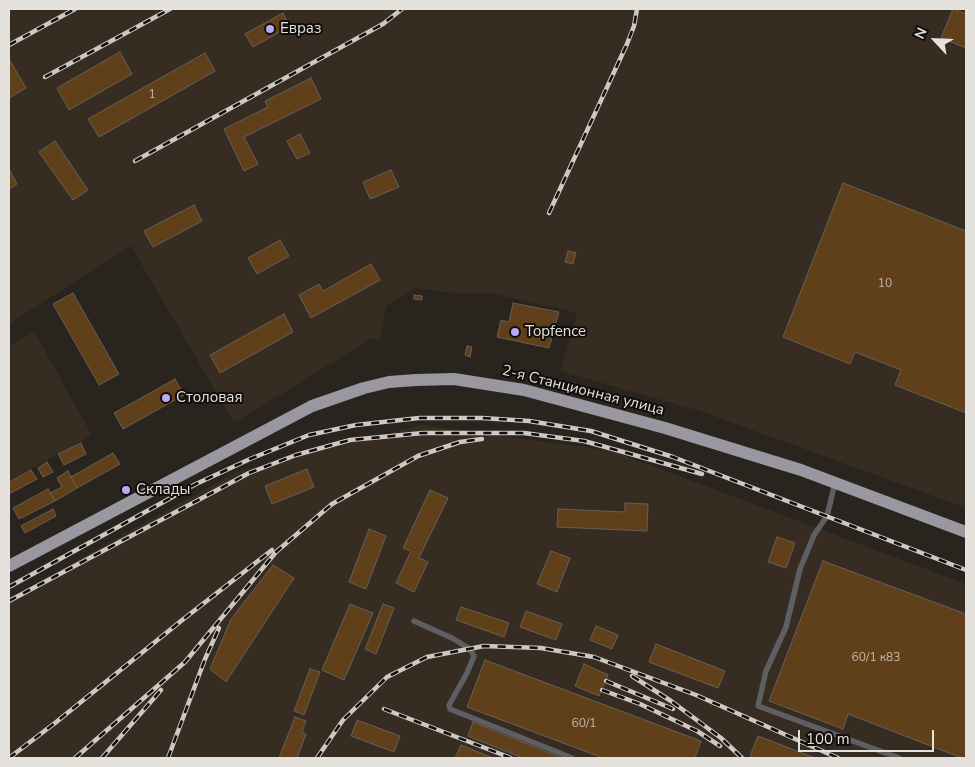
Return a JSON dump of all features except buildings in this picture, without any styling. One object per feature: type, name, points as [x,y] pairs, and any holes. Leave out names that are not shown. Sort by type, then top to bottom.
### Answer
[{"type":"main road","name":"2-я Станционная улица","points":[[9,566],[312,406],[364,388],[389,382],[454,379],[524,390],[665,428],[801,470],[966,532]]},
{"type":"lane","points":[[835,483],[826,516],[814,535],[800,569],[786,627],[766,671],[758,706],[899,758]]},
{"type":"lane","points":[[414,621],[452,638],[470,649],[474,656],[449,705],[450,709],[572,758]]},
{"type":"shaded area","points":[[9,9],[966,9],[966,508],[700,411],[560,371],[577,313],[495,294],[454,293],[414,288],[386,306],[380,341],[373,338],[234,423],[131,246],[9,324]]},
{"type":"shaded area","points":[[34,331],[92,435],[9,481],[9,346]]},
{"type":"shaded area","points":[[422,425],[613,451],[966,584],[966,758],[9,758],[9,598],[236,472]]},
{"type":"railway","points":[[9,45],[75,9]]},
{"type":"railway","points":[[45,77],[170,9]]},
{"type":"railway","points":[[135,161],[383,24],[402,9]]},
{"type":"railway","points":[[549,213],[627,44],[634,26],[637,9]]},
{"type":"railway","points":[[9,587],[196,484],[250,459],[309,435],[356,425],[419,418],[482,418],[529,421],[591,431],[673,457],[966,570]]},
{"type":"railway","points":[[9,601],[249,473],[296,455],[350,440],[423,433],[524,433],[584,441],[702,474]]},
{"type":"railway","points":[[75,758],[185,662],[276,552],[332,504],[418,456],[460,442],[482,439]]},
{"type":"railway","points":[[9,758],[272,550]]},
{"type":"railway","points":[[168,758],[205,659],[219,628]]},
{"type":"railway","points":[[317,758],[343,720],[387,677],[427,657],[484,646],[541,648],[594,657],[696,695],[838,758]]},
{"type":"railway","points":[[632,676],[671,701],[721,738],[742,758]]},
{"type":"railway","points":[[606,681],[673,709]]},
{"type":"railway","points":[[102,758],[161,690]]},
{"type":"railway","points":[[602,690],[640,704],[697,731],[720,746]]},
{"type":"railway","points":[[384,709],[511,758]]},
{"type":"place","name":"Евраз","points":[[270,29]]},
{"type":"place","name":"Topfence","points":[[515,332]]},
{"type":"place","name":"Столовая","points":[[166,398]]},
{"type":"place","name":"Склады","points":[[126,490]]}]
